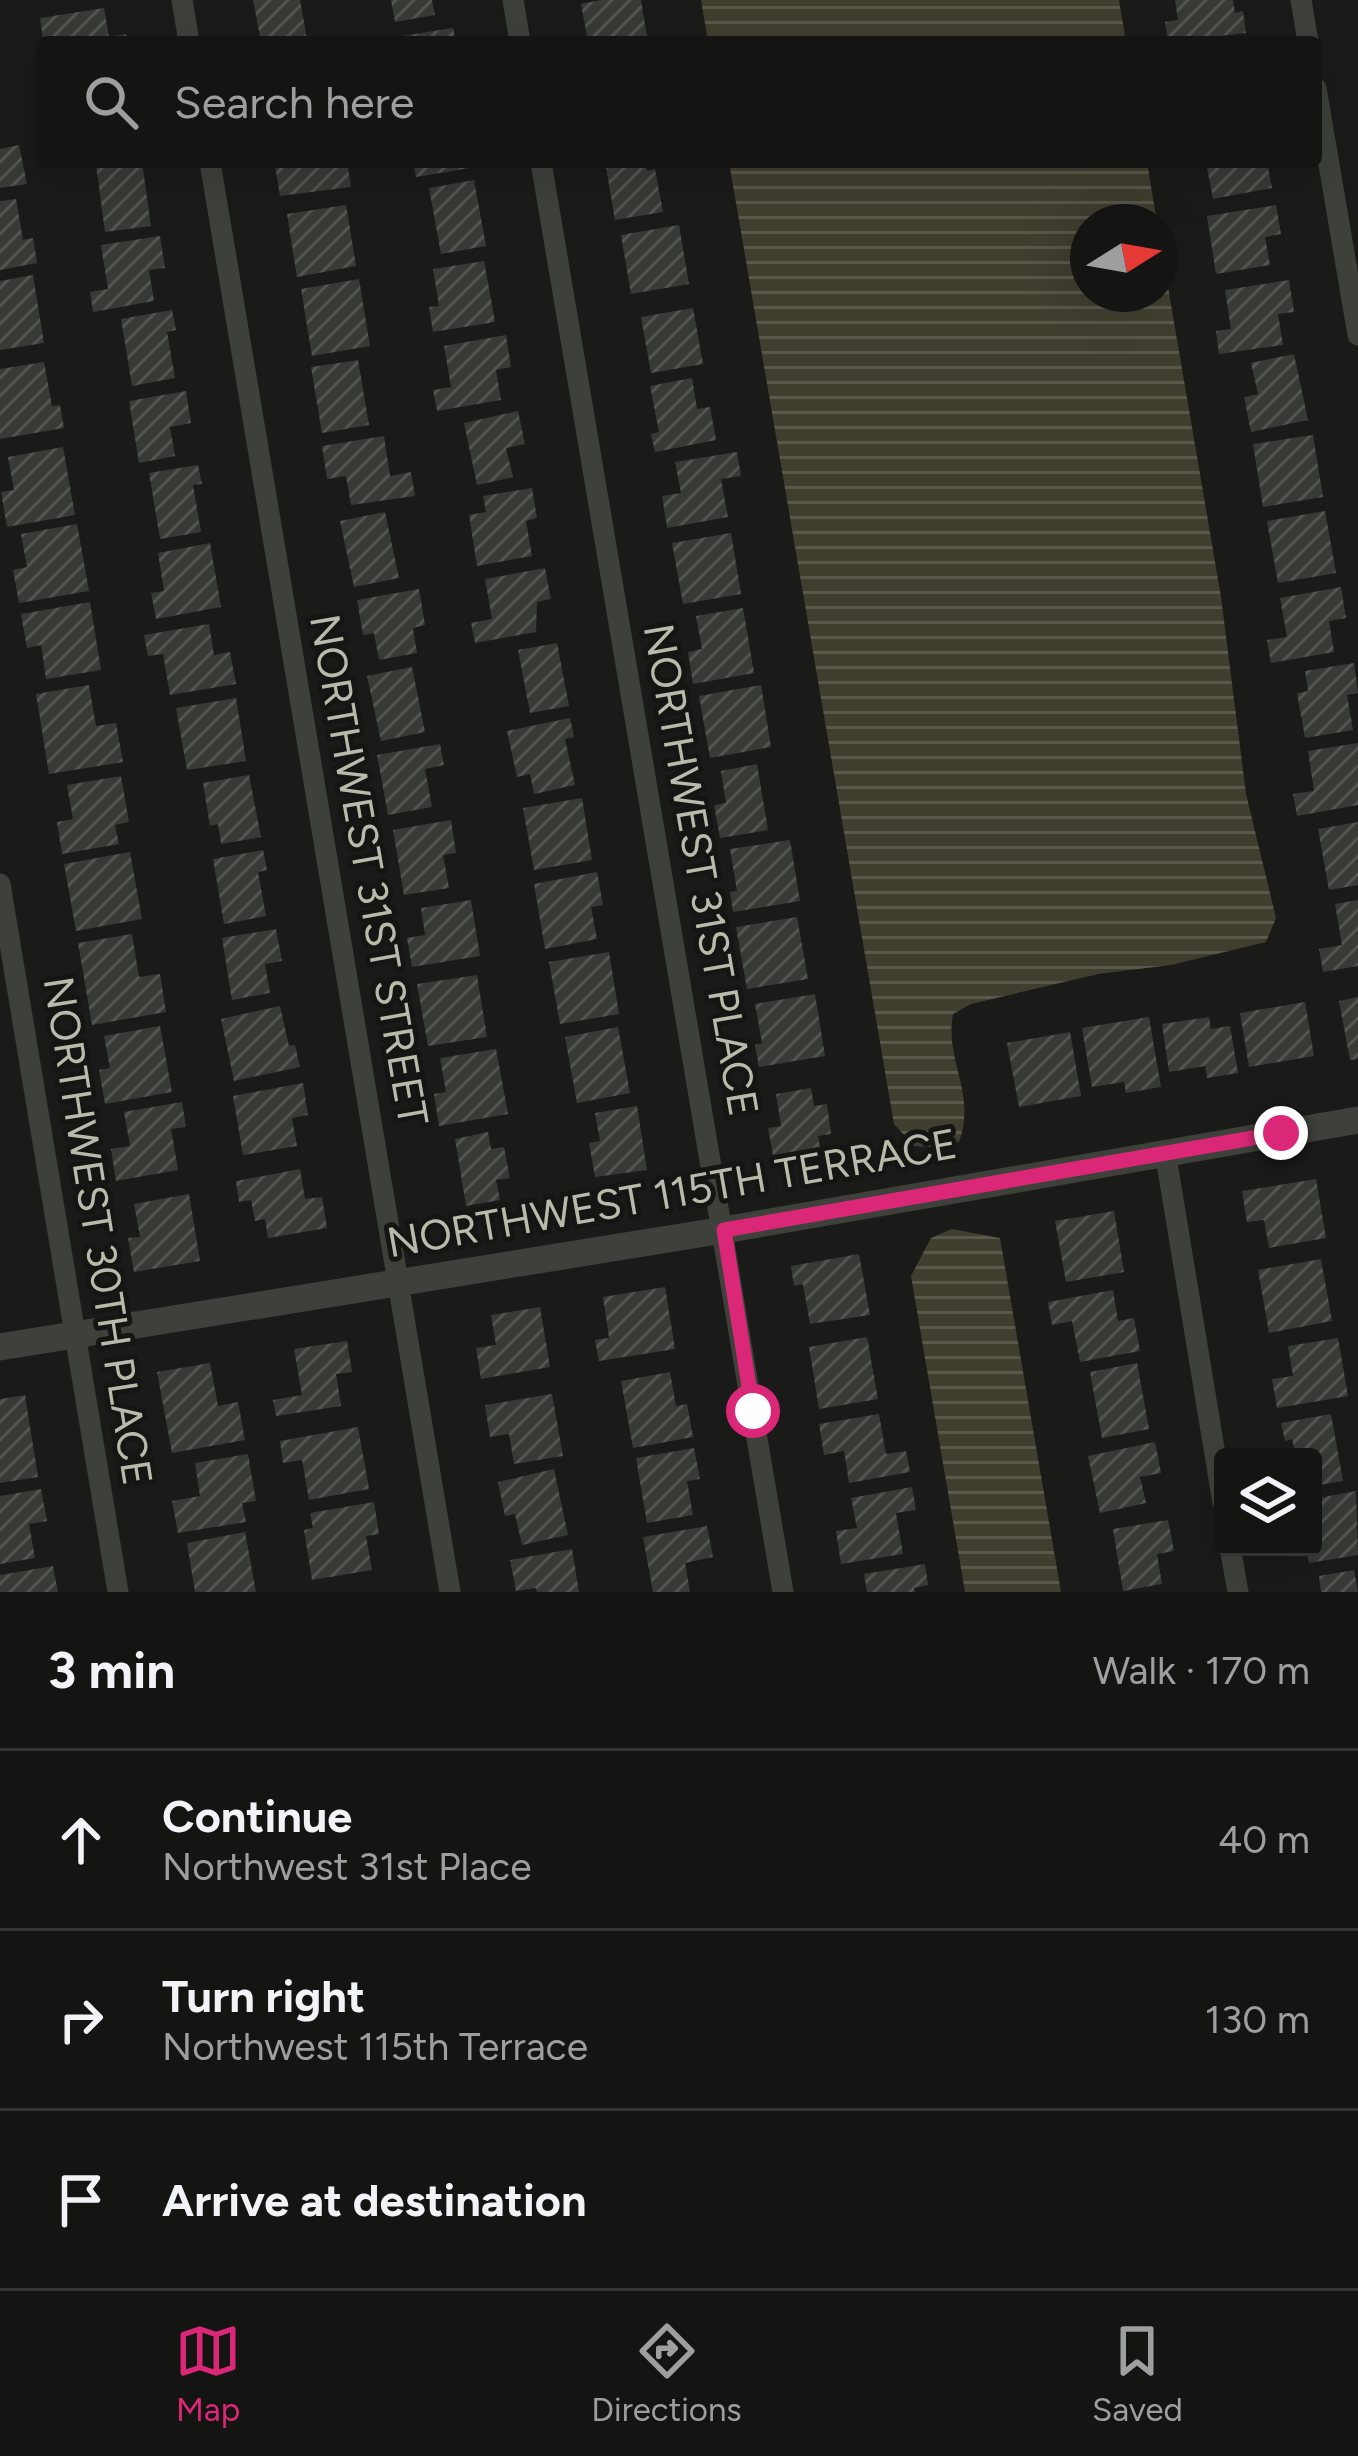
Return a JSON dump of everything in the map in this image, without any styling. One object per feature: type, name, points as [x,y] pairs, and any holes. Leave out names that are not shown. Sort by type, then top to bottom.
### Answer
[{"type":"street","points":[[182,0],[188,36]]},
{"type":"street","points":[[513,0],[519,36]]},
{"type":"street","points":[[1301,0],[1307,36]]},
{"type":"street","points":[[1322,123],[1358,335]]},
{"type":"street","name":"NORTHWEST 31ST STREET","points":[[210,168],[450,1592]]},
{"type":"street","name":"NORTHWEST 31ST PLACE","points":[[542,168],[783,1592]]},
{"type":"street","name":"NORTHWEST 30TH PLACE","points":[[0,884],[118,1592]]},
{"type":"street","name":"NORTHWEST 115TH TERRACE","points":[[0,1347],[724,1230],[1358,1120]]},
{"type":"street","points":[[1165,1151],[1214,1448]]},
{"type":"street","points":[[1232,1556],[1238,1592]]},
{"type":"shaded area","points":[[701,0],[1119,0],[1125,36],[707,36]]},
{"type":"shaded area","points":[[730,168],[1148,168],[1154,204],[1070,204],[1070,312],[1172,312],[1221,597],[1246,794],[1276,918],[1266,942],[1171,965],[1098,974],[971,1004],[953,1014],[951,1031],[964,1108],[959,1142],[914,1146],[894,1124]]},
{"type":"shaded area","points":[[952,1229],[1000,1238],[1061,1592],[965,1592],[911,1276],[931,1238]]},
{"type":"building","points":[[253,0],[300,0],[306,36],[260,36]]},
{"type":"building","points":[[391,0],[432,0],[435,15],[395,22]]},
{"type":"building","points":[[641,0],[647,36],[587,36],[581,4]]},
{"type":"building","points":[[1175,0],[1233,0],[1235,13],[1243,11],[1246,33],[1167,36],[1165,22],[1178,20]]},
{"type":"building","points":[[104,8],[109,36],[43,36],[40,18]]},
{"type":"building","points":[[453,28],[455,36],[402,36]]},
{"type":"building","points":[[19,145],[27,184],[0,188],[0,149]]},
{"type":"building","points":[[96,168],[143,168],[151,226],[105,232]]},
{"type":"building","points":[[275,168],[348,168],[351,187],[280,196]]},
{"type":"building","points":[[414,168],[470,168],[416,177]]},
{"type":"building","points":[[606,168],[655,169],[663,212],[615,220]]},
{"type":"building","points":[[1207,168],[1268,168],[1272,188],[1213,199]]},
{"type":"building","points":[[474,180],[486,246],[441,254],[429,188]]},
{"type":"building","points":[[16,199],[23,240],[33,238],[37,263],[0,270],[0,201]]},
{"type":"building","points":[[346,205],[356,266],[297,277],[287,214]]},
{"type":"building","points":[[1276,205],[1281,234],[1265,237],[1270,265],[1216,274],[1207,216]]},
{"type":"building","points":[[679,225],[689,284],[631,294],[621,235]]},
{"type":"building","points":[[160,236],[165,268],[149,270],[154,301],[93,312],[90,292],[108,289],[101,245]]},
{"type":"building","points":[[484,261],[495,322],[433,332],[429,307],[439,306],[433,269]]},
{"type":"building","points":[[33,275],[44,343],[0,350],[0,281]]},
{"type":"building","points":[[359,279],[370,346],[312,356],[301,289]]},
{"type":"building","points":[[1289,280],[1294,312],[1278,314],[1283,345],[1219,354],[1216,331],[1231,329],[1225,290]]},
{"type":"building","points":[[693,308],[703,364],[651,373],[641,317]]},
{"type":"building","points":[[172,310],[176,330],[167,332],[175,378],[132,386],[121,319]]},
{"type":"building","points":[[506,335],[511,367],[496,370],[501,400],[437,411],[433,390],[451,387],[444,346]]},
{"type":"building","points":[[1294,354],[1308,420],[1251,432],[1244,397],[1258,394],[1251,363]]},
{"type":"building","points":[[358,360],[369,425],[322,433],[311,367]]},
{"type":"building","points":[[44,362],[52,406],[60,405],[64,428],[0,439],[0,369]]},
{"type":"building","points":[[692,378],[697,409],[710,407],[716,440],[655,452],[651,434],[659,432],[650,386]]},
{"type":"building","points":[[186,391],[191,423],[170,427],[175,456],[139,463],[129,401]]},
{"type":"building","points":[[518,411],[525,444],[506,448],[513,477],[477,485],[464,423]]},
{"type":"building","points":[[1313,435],[1323,497],[1263,507],[1253,444]]},
{"type":"building","points":[[384,436],[390,476],[411,472],[415,496],[351,505],[346,476],[327,479],[322,446]]},
{"type":"building","points":[[63,447],[75,515],[7,527],[1,492],[14,490],[8,457]]},
{"type":"building","points":[[737,452],[741,476],[721,479],[728,517],[667,528],[662,496],[681,493],[675,462]]},
{"type":"building","points":[[198,465],[202,484],[193,485],[201,532],[160,539],[149,473]]},
{"type":"building","points":[[532,488],[537,518],[526,521],[532,556],[477,566],[469,515],[486,512],[483,496]]},
{"type":"building","points":[[1325,511],[1336,573],[1278,583],[1267,521]]},
{"type":"building","points":[[385,512],[399,578],[354,587],[340,521]]},
{"type":"building","points":[[77,524],[89,591],[19,603],[13,570],[27,567],[21,534]]},
{"type":"building","points":[[731,533],[741,594],[683,604],[672,543]]},
{"type":"building","points":[[210,543],[221,607],[156,619],[151,593],[164,591],[158,553]]},
{"type":"building","points":[[545,568],[551,599],[537,602],[536,632],[475,643],[471,623],[492,619],[485,579]]},
{"type":"building","points":[[1341,587],[1346,618],[1329,621],[1334,652],[1271,663],[1267,640],[1287,637],[1280,598]]},
{"type":"building","points":[[419,589],[425,625],[413,628],[417,653],[379,660],[374,633],[363,635],[357,600]]},
{"type":"building","points":[[90,602],[101,670],[46,679],[41,645],[27,648],[21,614]]},
{"type":"building","points":[[743,608],[754,673],[693,684],[688,652],[702,649],[696,616]]},
{"type":"building","points":[[209,624],[214,655],[230,652],[236,684],[170,695],[163,654],[148,656],[144,635]]},
{"type":"building","points":[[557,643],[569,706],[530,713],[518,650]]},
{"type":"building","points":[[1354,663],[1358,693],[1347,695],[1353,730],[1305,738],[1297,693],[1308,691],[1305,671]]},
{"type":"building","points":[[412,667],[425,732],[381,741],[367,676]]},
{"type":"building","points":[[89,685],[96,726],[116,723],[123,762],[49,774],[36,694]]},
{"type":"building","points":[[761,685],[771,747],[710,758],[699,696]]},
{"type":"building","points":[[236,698],[246,761],[187,770],[176,708]]},
{"type":"building","points":[[570,718],[574,737],[565,739],[575,785],[534,794],[530,774],[517,777],[507,731]]},
{"type":"building","points":[[1358,743],[1358,805],[1297,816],[1293,794],[1314,791],[1308,751]]},
{"type":"building","points":[[440,744],[444,765],[425,769],[432,807],[388,815],[377,755]]},
{"type":"building","points":[[757,764],[768,830],[720,838],[714,805],[726,803],[721,771]]},
{"type":"building","points":[[249,775],[261,837],[221,844],[218,824],[210,826],[203,783]]},
{"type":"building","points":[[121,776],[129,822],[115,825],[119,844],[62,854],[57,822],[73,819],[67,785]]},
{"type":"building","points":[[582,798],[592,860],[534,870],[523,808]]},
{"type":"building","points":[[451,820],[456,853],[443,855],[449,888],[404,895],[393,830]]},
{"type":"building","points":[[1358,822],[1358,885],[1329,890],[1318,829]]},
{"type":"building","points":[[790,840],[800,901],[733,912],[730,892],[737,891],[730,849]]},
{"type":"building","points":[[263,850],[267,870],[258,872],[266,916],[224,924],[213,859]]},
{"type":"building","points":[[130,852],[142,919],[76,931],[64,864]]},
{"type":"building","points":[[597,872],[603,905],[591,907],[597,939],[545,949],[534,884]]},
{"type":"building","points":[[471,900],[480,956],[412,967],[407,938],[425,935],[421,908]]},
{"type":"building","points":[[1358,900],[1358,966],[1323,972],[1319,949],[1342,945],[1335,904]]},
{"type":"building","points":[[797,917],[808,979],[747,989],[736,927]]},
{"type":"building","points":[[276,929],[282,961],[265,964],[270,993],[232,1000],[222,938]]},
{"type":"building","points":[[132,934],[139,977],[160,974],[166,1012],[92,1025],[78,943]]},
{"type":"building","points":[[609,952],[619,1014],[560,1024],[549,962]]},
{"type":"building","points":[[477,975],[487,1037],[428,1046],[417,984]]},
{"type":"building","points":[[815,994],[825,1056],[759,1067],[755,1045],[762,1043],[755,1004]]},
{"type":"building","points":[[1358,997],[1358,1059],[1350,1060],[1339,1001]]},
{"type":"building","points":[[1305,1002],[1314,1056],[1249,1067],[1240,1013]]},
{"type":"building","points":[[280,1006],[289,1046],[295,1045],[300,1067],[234,1081],[221,1019]]},
{"type":"building","points":[[1149,1017],[1161,1087],[1126,1093],[1124,1082],[1092,1087],[1082,1028]]},
{"type":"building","points":[[1209,1017],[1211,1029],[1230,1026],[1238,1073],[1207,1078],[1205,1066],[1169,1072],[1162,1024]]},
{"type":"building","points":[[160,1026],[172,1092],[105,1104],[99,1070],[110,1068],[104,1036]]},
{"type":"building","points":[[618,1027],[630,1093],[577,1103],[565,1037]]},
{"type":"building","points":[[1070,1032],[1081,1096],[1019,1107],[1007,1043]]},
{"type":"building","points":[[496,1049],[508,1114],[439,1126],[434,1094],[446,1092],[440,1058]]},
{"type":"building","points":[[303,1083],[308,1115],[292,1118],[297,1146],[243,1155],[233,1096]]},
{"type":"building","points":[[811,1088],[814,1106],[827,1104],[831,1134],[818,1136],[821,1153],[774,1161],[768,1128],[781,1126],[776,1094]]},
{"type":"building","points":[[182,1102],[186,1127],[171,1129],[178,1170],[116,1181],[111,1149],[130,1146],[124,1112]]},
{"type":"building","points":[[637,1106],[647,1170],[595,1177],[589,1143],[600,1141],[595,1113]]},
{"type":"building","points":[[488,1132],[491,1149],[504,1147],[510,1178],[496,1180],[500,1200],[466,1206],[455,1139]]},
{"type":"building","points":[[300,1169],[305,1199],[322,1197],[327,1228],[268,1238],[265,1219],[255,1221],[251,1200],[239,1202],[236,1181]]},
{"type":"building","points":[[1316,1179],[1326,1238],[1269,1248],[1264,1220],[1247,1222],[1242,1191]]},
{"type":"building","points":[[189,1194],[200,1261],[134,1272],[128,1238],[140,1237],[134,1204]]},
{"type":"building","points":[[1114,1211],[1124,1272],[1066,1282],[1055,1221]]},
{"type":"building","points":[[859,1254],[870,1315],[810,1324],[803,1284],[794,1286],[791,1266]]},
{"type":"building","points":[[1321,1259],[1332,1321],[1269,1333],[1258,1270]]},
{"type":"building","points":[[665,1287],[675,1349],[599,1361],[595,1340],[609,1338],[603,1297]]},
{"type":"building","points":[[1113,1290],[1118,1321],[1134,1318],[1140,1351],[1080,1362],[1072,1321],[1052,1325],[1048,1302]]},
{"type":"building","points":[[540,1307],[550,1367],[481,1379],[476,1348],[496,1345],[491,1315]]},
{"type":"building","points":[[867,1337],[878,1399],[819,1409],[809,1347]]},
{"type":"building","points":[[1338,1338],[1348,1396],[1277,1408],[1272,1379],[1293,1376],[1288,1346]]},
{"type":"building","points":[[347,1341],[352,1372],[336,1374],[341,1406],[276,1416],[273,1400],[302,1395],[294,1349]]},
{"type":"building","points":[[210,1363],[218,1406],[238,1402],[245,1440],[172,1453],[157,1372]]},
{"type":"building","points":[[1137,1363],[1149,1429],[1102,1438],[1090,1372]]},
{"type":"building","points":[[670,1372],[676,1406],[687,1404],[693,1437],[633,1448],[621,1381]]},
{"type":"building","points":[[552,1394],[563,1456],[514,1464],[509,1434],[490,1437],[485,1405]]},
{"type":"building","points":[[25,1395],[38,1477],[0,1483],[0,1399]]},
{"type":"building","points":[[879,1414],[886,1454],[906,1451],[910,1472],[849,1483],[844,1451],[824,1455],[819,1424]]},
{"type":"building","points":[[1331,1414],[1343,1481],[1322,1484],[1322,1448],[1294,1448],[1292,1439],[1285,1441],[1281,1423]]},
{"type":"building","points":[[358,1427],[369,1489],[309,1500],[302,1460],[283,1463],[280,1441]]},
{"type":"building","points":[[1155,1442],[1161,1473],[1140,1477],[1146,1503],[1100,1513],[1088,1456]]},
{"type":"building","points":[[694,1448],[700,1479],[687,1481],[693,1515],[647,1523],[636,1458]]},
{"type":"building","points":[[248,1454],[256,1501],[242,1503],[246,1522],[178,1533],[172,1501],[200,1496],[195,1463]]},
{"type":"building","points":[[554,1469],[568,1535],[522,1545],[515,1514],[505,1516],[498,1482]]},
{"type":"building","points":[[912,1487],[916,1510],[896,1513],[903,1554],[841,1564],[836,1531],[857,1528],[851,1498]]},
{"type":"building","points":[[41,1489],[47,1521],[29,1524],[35,1558],[0,1564],[0,1496]]},
{"type":"building","points":[[1356,1491],[1358,1555],[1309,1563],[1308,1556],[1322,1556],[1322,1497]]},
{"type":"building","points":[[374,1502],[379,1534],[366,1536],[372,1570],[312,1580],[304,1530],[313,1528],[310,1513]]},
{"type":"building","points":[[1168,1520],[1174,1551],[1157,1554],[1162,1584],[1123,1591],[1113,1529]]},
{"type":"building","points":[[707,1526],[713,1557],[685,1563],[690,1592],[653,1592],[643,1537]]},
{"type":"building","points":[[245,1532],[256,1592],[195,1592],[187,1543]]},
{"type":"building","points":[[572,1549],[579,1592],[516,1591],[510,1560]]},
{"type":"building","points":[[925,1564],[928,1585],[914,1588],[915,1592],[867,1592],[864,1574]]},
{"type":"building","points":[[53,1566],[58,1592],[0,1592],[0,1575]]},
{"type":"building","points":[[1354,1570],[1358,1592],[1321,1592],[1319,1576]]},
{"type":"route","points":[[753,1411],[724,1230],[1281,1133]]}]
